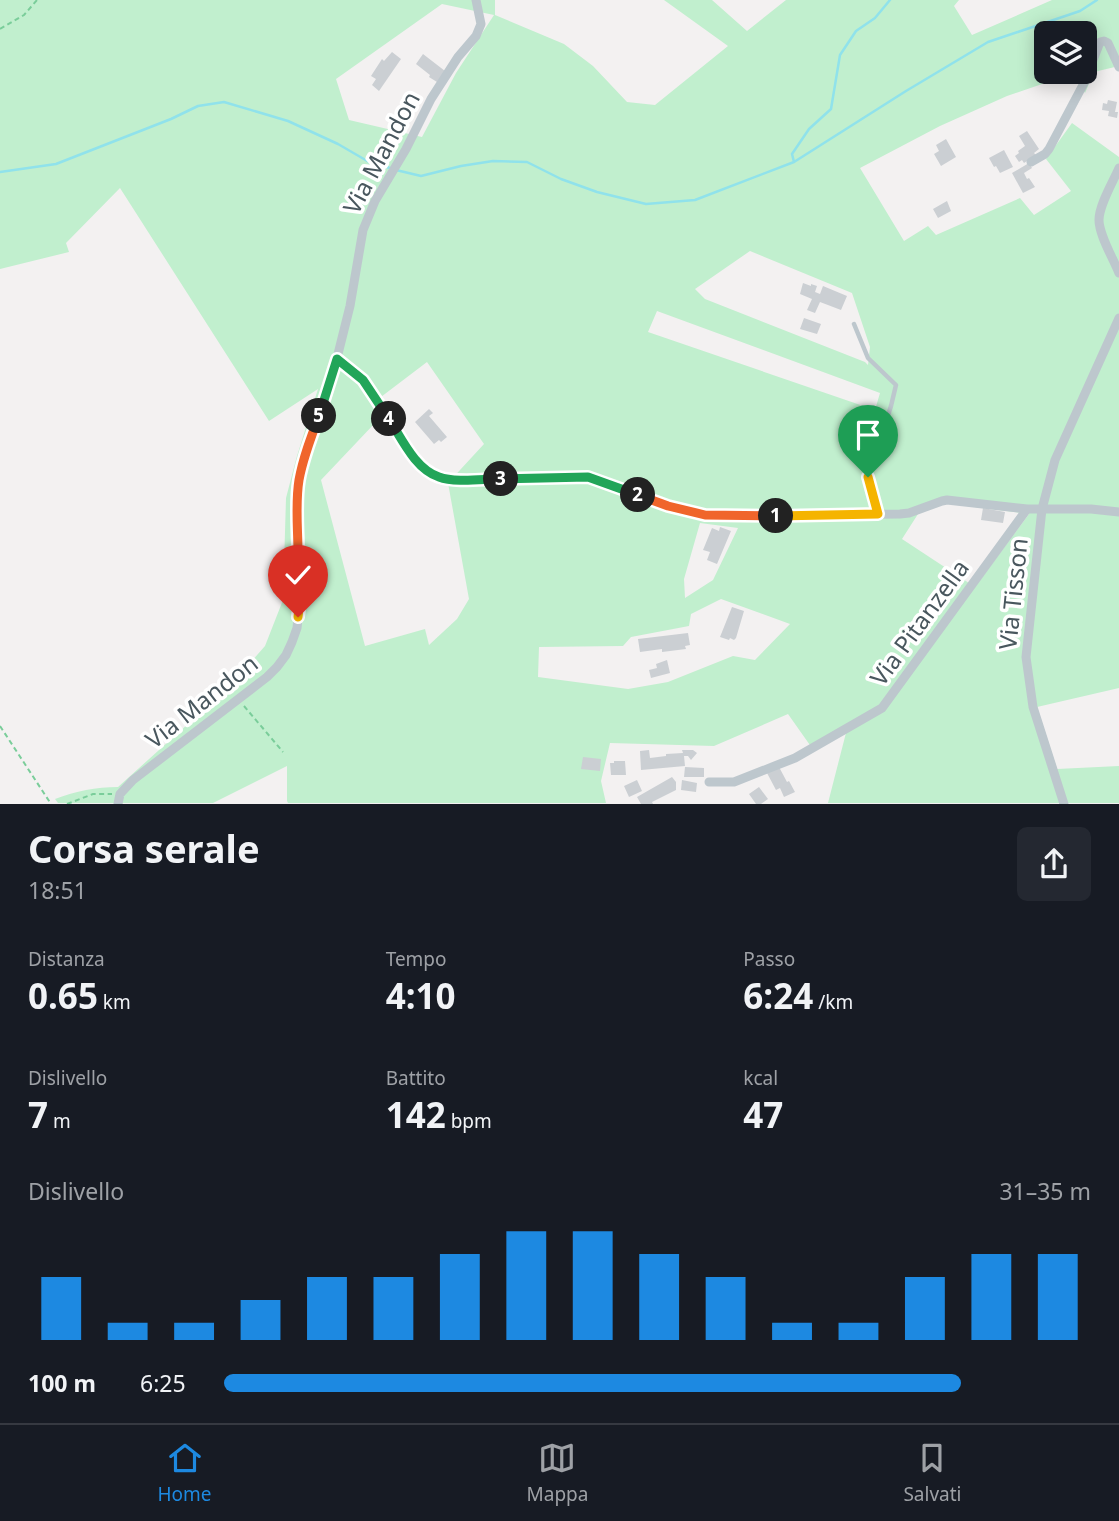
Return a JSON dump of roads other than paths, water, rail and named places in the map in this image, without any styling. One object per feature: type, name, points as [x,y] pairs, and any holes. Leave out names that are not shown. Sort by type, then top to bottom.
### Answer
[{"type":"street","name":"Via Mandon","points":[[119,799],[133,780],[278,667],[292,642],[297,628],[300,600],[297,501],[299,481],[337,359],[350,306],[363,230],[375,201],[406,149],[431,99],[458,57],[476,36],[481,24],[476,0]]},
{"type":"street","points":[[1031,162],[1049,149],[1084,83],[1100,42],[1108,43],[1119,67]]},
{"type":"street","points":[[1119,168],[1099,220],[1119,273]]},
{"type":"street","points":[[1042,509],[1055,460],[1119,318]]},
{"type":"street","points":[[337,359],[363,380],[415,458],[429,472],[449,480],[588,477],[668,506],[713,516],[900,514],[942,500],[1027,509],[1119,512]]},
{"type":"street","name":"Via Pitanzella","points":[[709,782],[734,782],[795,758],[882,708],[1027,509]]},
{"type":"street","name":"Via Tisson","points":[[1042,509],[1026,657],[1033,707],[1064,803]]},
{"type":"lane","points":[[854,324],[868,358],[896,385],[868,477],[878,514]]},
{"type":"waterway","points":[[396,170],[421,176],[493,161],[527,162],[561,179],[597,192],[646,204],[695,200],[794,162],[792,154],[809,129],[831,109],[840,55],[856,31],[875,18],[890,0]]},
{"type":"waterway","points":[[794,162],[988,42],[1080,11],[1097,0]]},
{"type":"waterway","points":[[0,172],[56,164],[198,106],[224,102],[288,121],[369,162],[390,168]]}]
